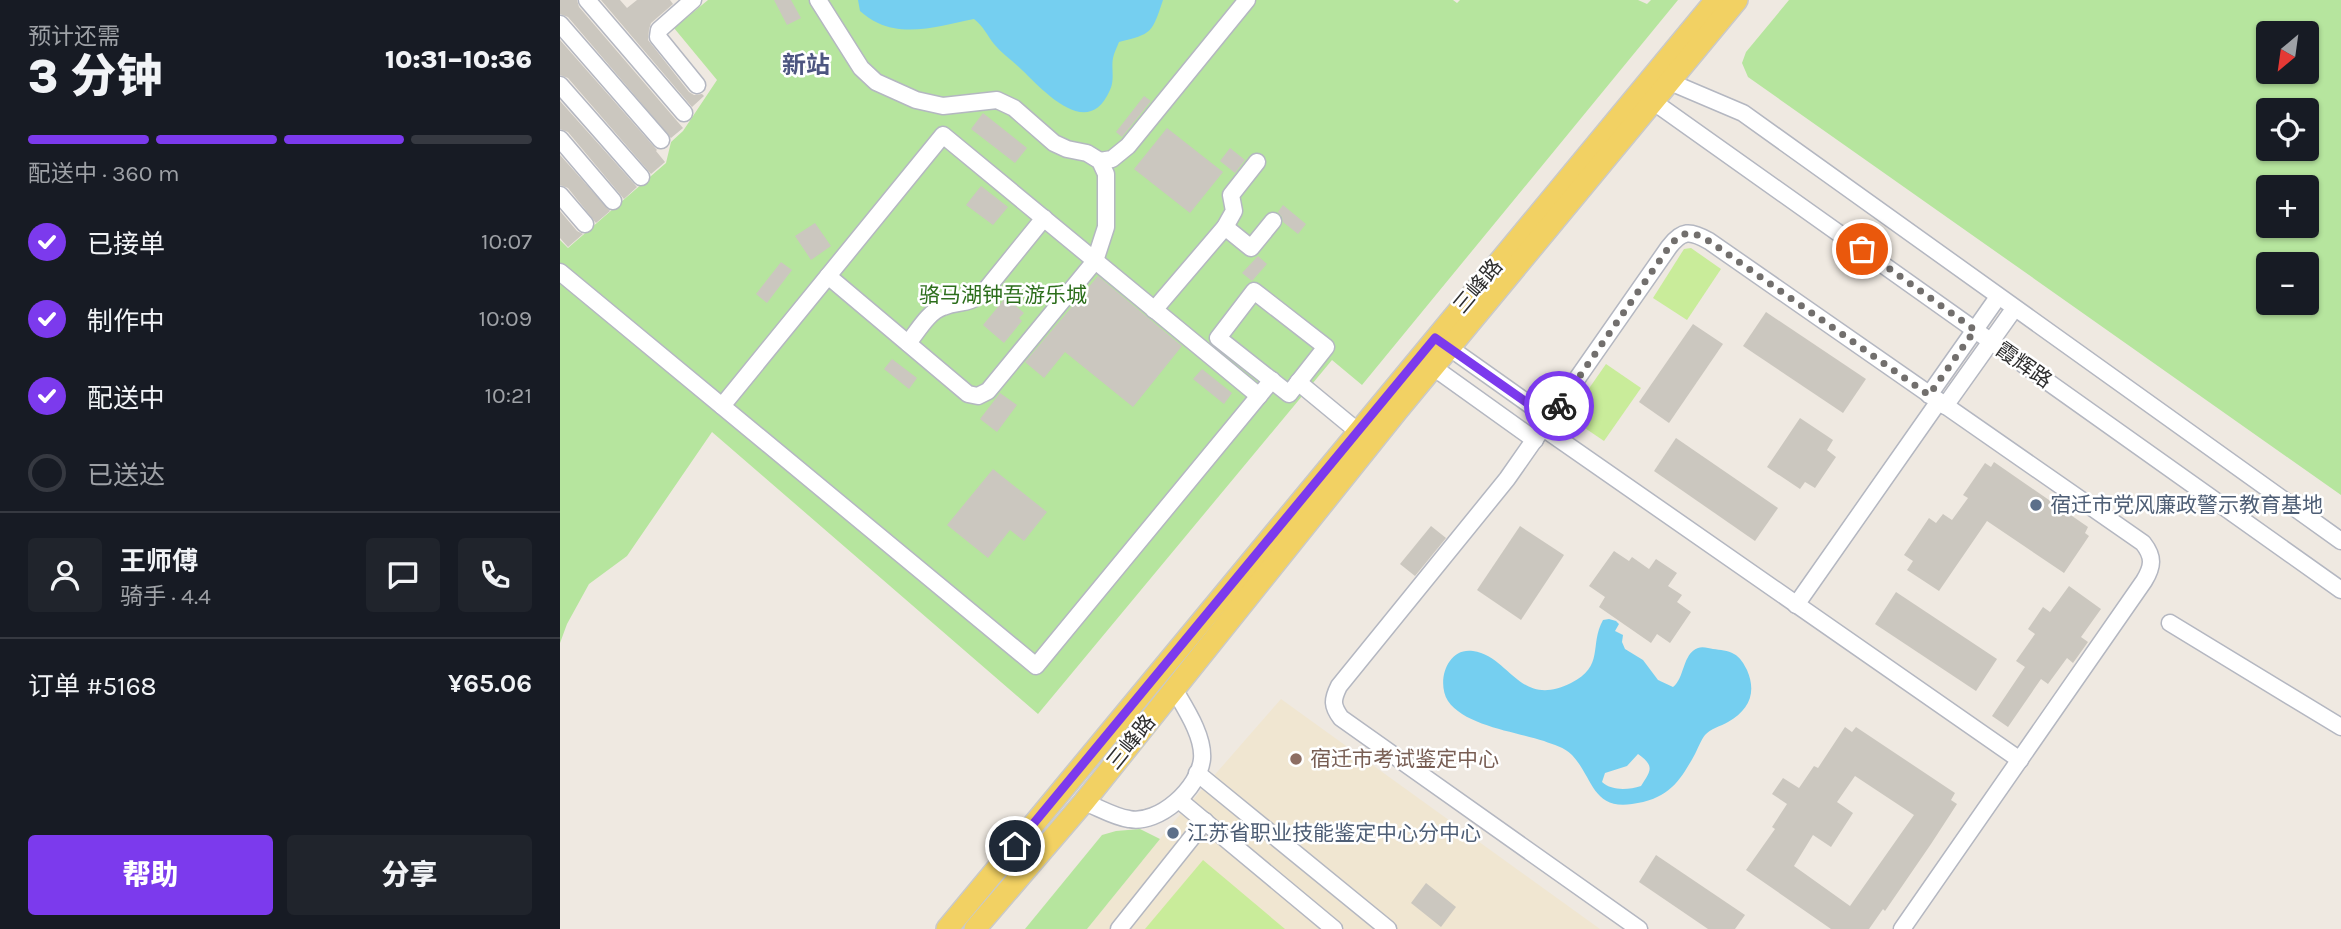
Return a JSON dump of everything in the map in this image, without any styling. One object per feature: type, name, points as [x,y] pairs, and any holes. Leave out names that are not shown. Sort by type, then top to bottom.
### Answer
[{"type":"main road","name":"三峰路","points":[[1663,77],[1716,0]]},
{"type":"main road","name":"三峰路","points":[[947,929],[1365,437],[1646,96],[1737,0]]},
{"type":"main road","name":"三峰路","points":[[975,929],[1084,802],[1174,689],[1365,437]]},
{"type":"street","points":[[587,0],[684,113]]},
{"type":"street","points":[[693,0],[659,30],[658,37],[697,85]]},
{"type":"street","points":[[818,0],[862,68],[876,82],[916,100],[943,106],[997,100],[1014,108],[1054,143],[1087,153],[1100,161],[1106,174],[1106,227],[1095,261],[988,391],[978,397],[968,394],[828,275]]},
{"type":"street","points":[[1100,161],[1112,159],[1128,146],[1247,0]]},
{"type":"street","points":[[560,24],[661,140]]},
{"type":"street","name":"霞辉路","points":[[1663,77],[1744,113],[2341,541]]},
{"type":"street","points":[[560,85],[641,177]]},
{"type":"street","name":"霞辉路","points":[[1646,96],[2341,590]]},
{"type":"street","points":[[722,406],[943,135],[943,106]]},
{"type":"street","points":[[943,135],[1259,396]]},
{"type":"street","points":[[560,139],[613,201]]},
{"type":"street","points":[[1154,310],[1225,227],[1234,211],[1231,195],[1258,162]]},
{"type":"street","points":[[560,195],[585,224]]},
{"type":"street","points":[[908,343],[940,307],[975,300],[985,292],[1044,218]]},
{"type":"street","points":[[1225,227],[1251,248],[1273,221]]},
{"type":"street","points":[[1639,929],[1341,718],[1333,707],[1333,697],[1339,686],[1475,521],[1543,429],[1669,247],[1677,237],[1686,233],[1696,233],[1709,241],[2143,543],[2152,560],[2151,570],[2144,581],[1902,929]]},
{"type":"street","points":[[560,272],[1036,666],[1272,380]]},
{"type":"street","points":[[1254,291],[1326,347],[1289,394],[1272,380],[1218,338],[1254,291]]},
{"type":"street","points":[[1796,605],[1938,400],[1975,330],[1998,297]]},
{"type":"street","points":[[1938,400],[1991,341],[2014,309]]},
{"type":"street","points":[[1443,343],[1543,429]]},
{"type":"street","points":[[1427,362],[1543,429],[2020,760]]},
{"type":"street","points":[[1298,382],[1365,437]]},
{"type":"street","points":[[2170,623],[2341,727]]},
{"type":"street","points":[[1084,802],[1130,820],[1154,816],[1179,800],[1197,773],[1202,758],[1196,730],[1174,689]]},
{"type":"street","points":[[1197,773],[1388,929]]},
{"type":"street","points":[[1179,800],[1334,929]]},
{"type":"street","points":[[1119,929],[1205,821]]},
{"type":"shaded area","name":"宿迁市考试鉴定中心","points":[[1281,699],[1600,929],[1087,929],[1177,818]]},
{"type":"green space","name":"骆马湖钟吾游乐城","points":[[708,0],[1453,0],[1457,3],[1460,0],[1638,0],[1647,4],[1651,0],[1678,0],[1362,385],[1332,360],[1038,714],[712,432],[627,556],[589,584],[560,643],[560,240],[568,248],[666,163],[671,142],[683,131],[717,80],[674,28]]},
{"type":"green space","points":[[1789,0],[2341,0],[2341,495],[1748,77],[1742,63],[1746,52]]},
{"type":"green space","points":[[1691,248],[1721,269],[1687,320],[1653,298],[1684,249]]},
{"type":"green space","points":[[1606,364],[1641,388],[1604,441],[1573,420],[1574,410]]},
{"type":"green space","points":[[1140,829],[1160,839],[1087,929],[1025,929],[1102,835]]},
{"type":"green space","points":[[1203,860],[1285,929],[1145,929]]},
{"type":"water","points":[[858,0],[1163,0],[1153,26],[1145,34],[1119,42],[1113,58],[1110,90],[1101,105],[1090,111],[1078,112],[1066,107],[1042,89],[997,48],[974,19],[926,29],[901,29],[871,19],[860,11]]},
{"type":"water","points":[[1603,620],[1616,621],[1619,624],[1615,631],[1623,635],[1625,649],[1643,660],[1658,680],[1673,687],[1680,678],[1689,655],[1701,647],[1736,655],[1750,678],[1751,693],[1741,712],[1705,735],[1678,781],[1671,788],[1664,794],[1644,802],[1619,805],[1609,802],[1595,790],[1572,755],[1544,741],[1466,717],[1448,701],[1443,685],[1450,660],[1464,651],[1486,655],[1516,679],[1539,690],[1571,683],[1582,676],[1592,662]],"holes":[[[1638,754],[1650,769],[1641,786],[1620,789],[1602,782],[1605,773],[1627,766]]]},
{"type":"building","points":[[560,0],[577,0],[579,7],[683,128],[671,138],[568,17],[560,14]]},
{"type":"building","points":[[601,0],[620,0],[627,8],[637,0],[670,0],[673,4],[651,23],[648,40],[689,92],[704,96],[692,107]]},
{"type":"building","points":[[774,0],[791,0],[801,18],[787,25]]},
{"type":"building","points":[[560,40],[657,150],[665,162],[651,174],[568,78],[560,75]]},
{"type":"building","points":[[1144,96],[1151,101],[1122,137],[1116,132]]},
{"type":"building","points":[[560,101],[637,187],[624,199],[568,132],[560,129]]},
{"type":"building","points":[[983,113],[1027,148],[1015,163],[971,129]]},
{"type":"building","points":[[1167,128],[1223,172],[1190,213],[1134,169]]},
{"type":"building","points":[[1230,148],[1245,160],[1235,173],[1220,161]]},
{"type":"building","points":[[560,155],[610,211],[596,223],[568,188],[560,185]]},
{"type":"building","points":[[981,186],[1008,207],[993,225],[966,205]]},
{"type":"building","points":[[1283,205],[1306,224],[1298,234],[1283,222],[1278,212]]},
{"type":"building","points":[[560,211],[577,231],[583,234],[568,247],[560,238]]},
{"type":"building","points":[[815,223],[831,246],[811,260],[795,236]]},
{"type":"building","points":[[1258,256],[1267,264],[1252,281],[1242,273]]},
{"type":"building","points":[[781,262],[792,270],[767,303],[756,294]]},
{"type":"building","points":[[1098,276],[1182,346],[1133,407],[1065,352],[1044,378],[1025,362]]},
{"type":"building","points":[[1006,297],[1024,313],[1019,318],[1022,321],[1004,343],[983,325]]},
{"type":"building","points":[[1766,312],[1866,379],[1843,413],[1743,346]]},
{"type":"building","points":[[1693,324],[1723,344],[1669,423],[1639,402]]},
{"type":"building","points":[[892,359],[917,378],[909,389],[884,369]]},
{"type":"building","points":[[1202,369],[1232,393],[1224,404],[1193,379]]},
{"type":"building","points":[[1000,393],[1017,405],[997,432],[980,419]]},
{"type":"building","points":[[1800,418],[1833,440],[1827,450],[1836,457],[1815,488],[1805,482],[1800,489],[1767,467]]},
{"type":"building","points":[[1676,438],[1778,508],[1755,541],[1654,471]]},
{"type":"building","points":[[1994,462],[2088,527],[2085,533],[2089,536],[2064,573],[1987,521],[1939,591],[1907,570],[1913,561],[1904,555],[1929,518],[1936,523],[1943,514],[1952,520],[1968,498],[1963,495],[1985,463],[1991,467]]},
{"type":"building","points":[[993,469],[1047,512],[1024,541],[1010,530],[988,558],[947,525]]},
{"type":"building","points":[[1431,526],[1446,538],[1415,576],[1400,564]]},
{"type":"building","points":[[1520,526],[1564,555],[1521,620],[1477,590]]},
{"type":"building","points":[[1614,551],[1629,561],[1632,557],[1649,569],[1656,559],[1677,573],[1668,586],[1682,595],[1677,602],[1691,612],[1670,643],[1657,634],[1651,643],[1599,607],[1605,597],[1589,586]]},
{"type":"building","points":[[2069,586],[2101,609],[2081,637],[2088,642],[2073,663],[2067,658],[2048,684],[2041,679],[2008,727],[1992,716],[2025,667],[2016,661],[2035,634],[2028,629],[2043,607],[2050,612]]},
{"type":"building","points":[[1896,592],[1997,659],[1976,691],[1875,624]]},
{"type":"building","points":[[1845,727],[1852,732],[1856,727],[1955,793],[1951,800],[1957,804],[1885,911],[1883,909],[1869,929],[1831,929],[1746,870],[1775,829],[1772,827],[1787,804],[1772,794],[1783,778],[1799,788],[1814,766],[1818,768]],"holes":[[[1855,776],[1914,815],[1850,906],[1794,866],[1813,835],[1831,847],[1853,813],[1837,802]]]},
{"type":"building","points":[[1656,855],[1745,915],[1735,929],[1708,929],[1639,882]]},
{"type":"building","points":[[1426,883],[1456,907],[1441,927],[1411,903]]},
{"type":"way so far","points":[[1559,406],[1669,247],[1677,237],[1686,233],[1696,233],[1709,241],[1929,395],[1975,330],[1862,249]]},
{"type":"place","name":"宿迁市党风廉政警示教育基地","points":[[2036,505]]},
{"type":"place","name":"宿迁市考试鉴定中心","points":[[1296,759]]},
{"type":"place","name":"江苏省职业技能鉴定中心分中心","points":[[1173,833]]},
{"type":"district","name":"新站","points":[[806,65]]},
{"type":"route","points":[[1015,846],[1435,338],[1550,419],[1559,406]]}]
